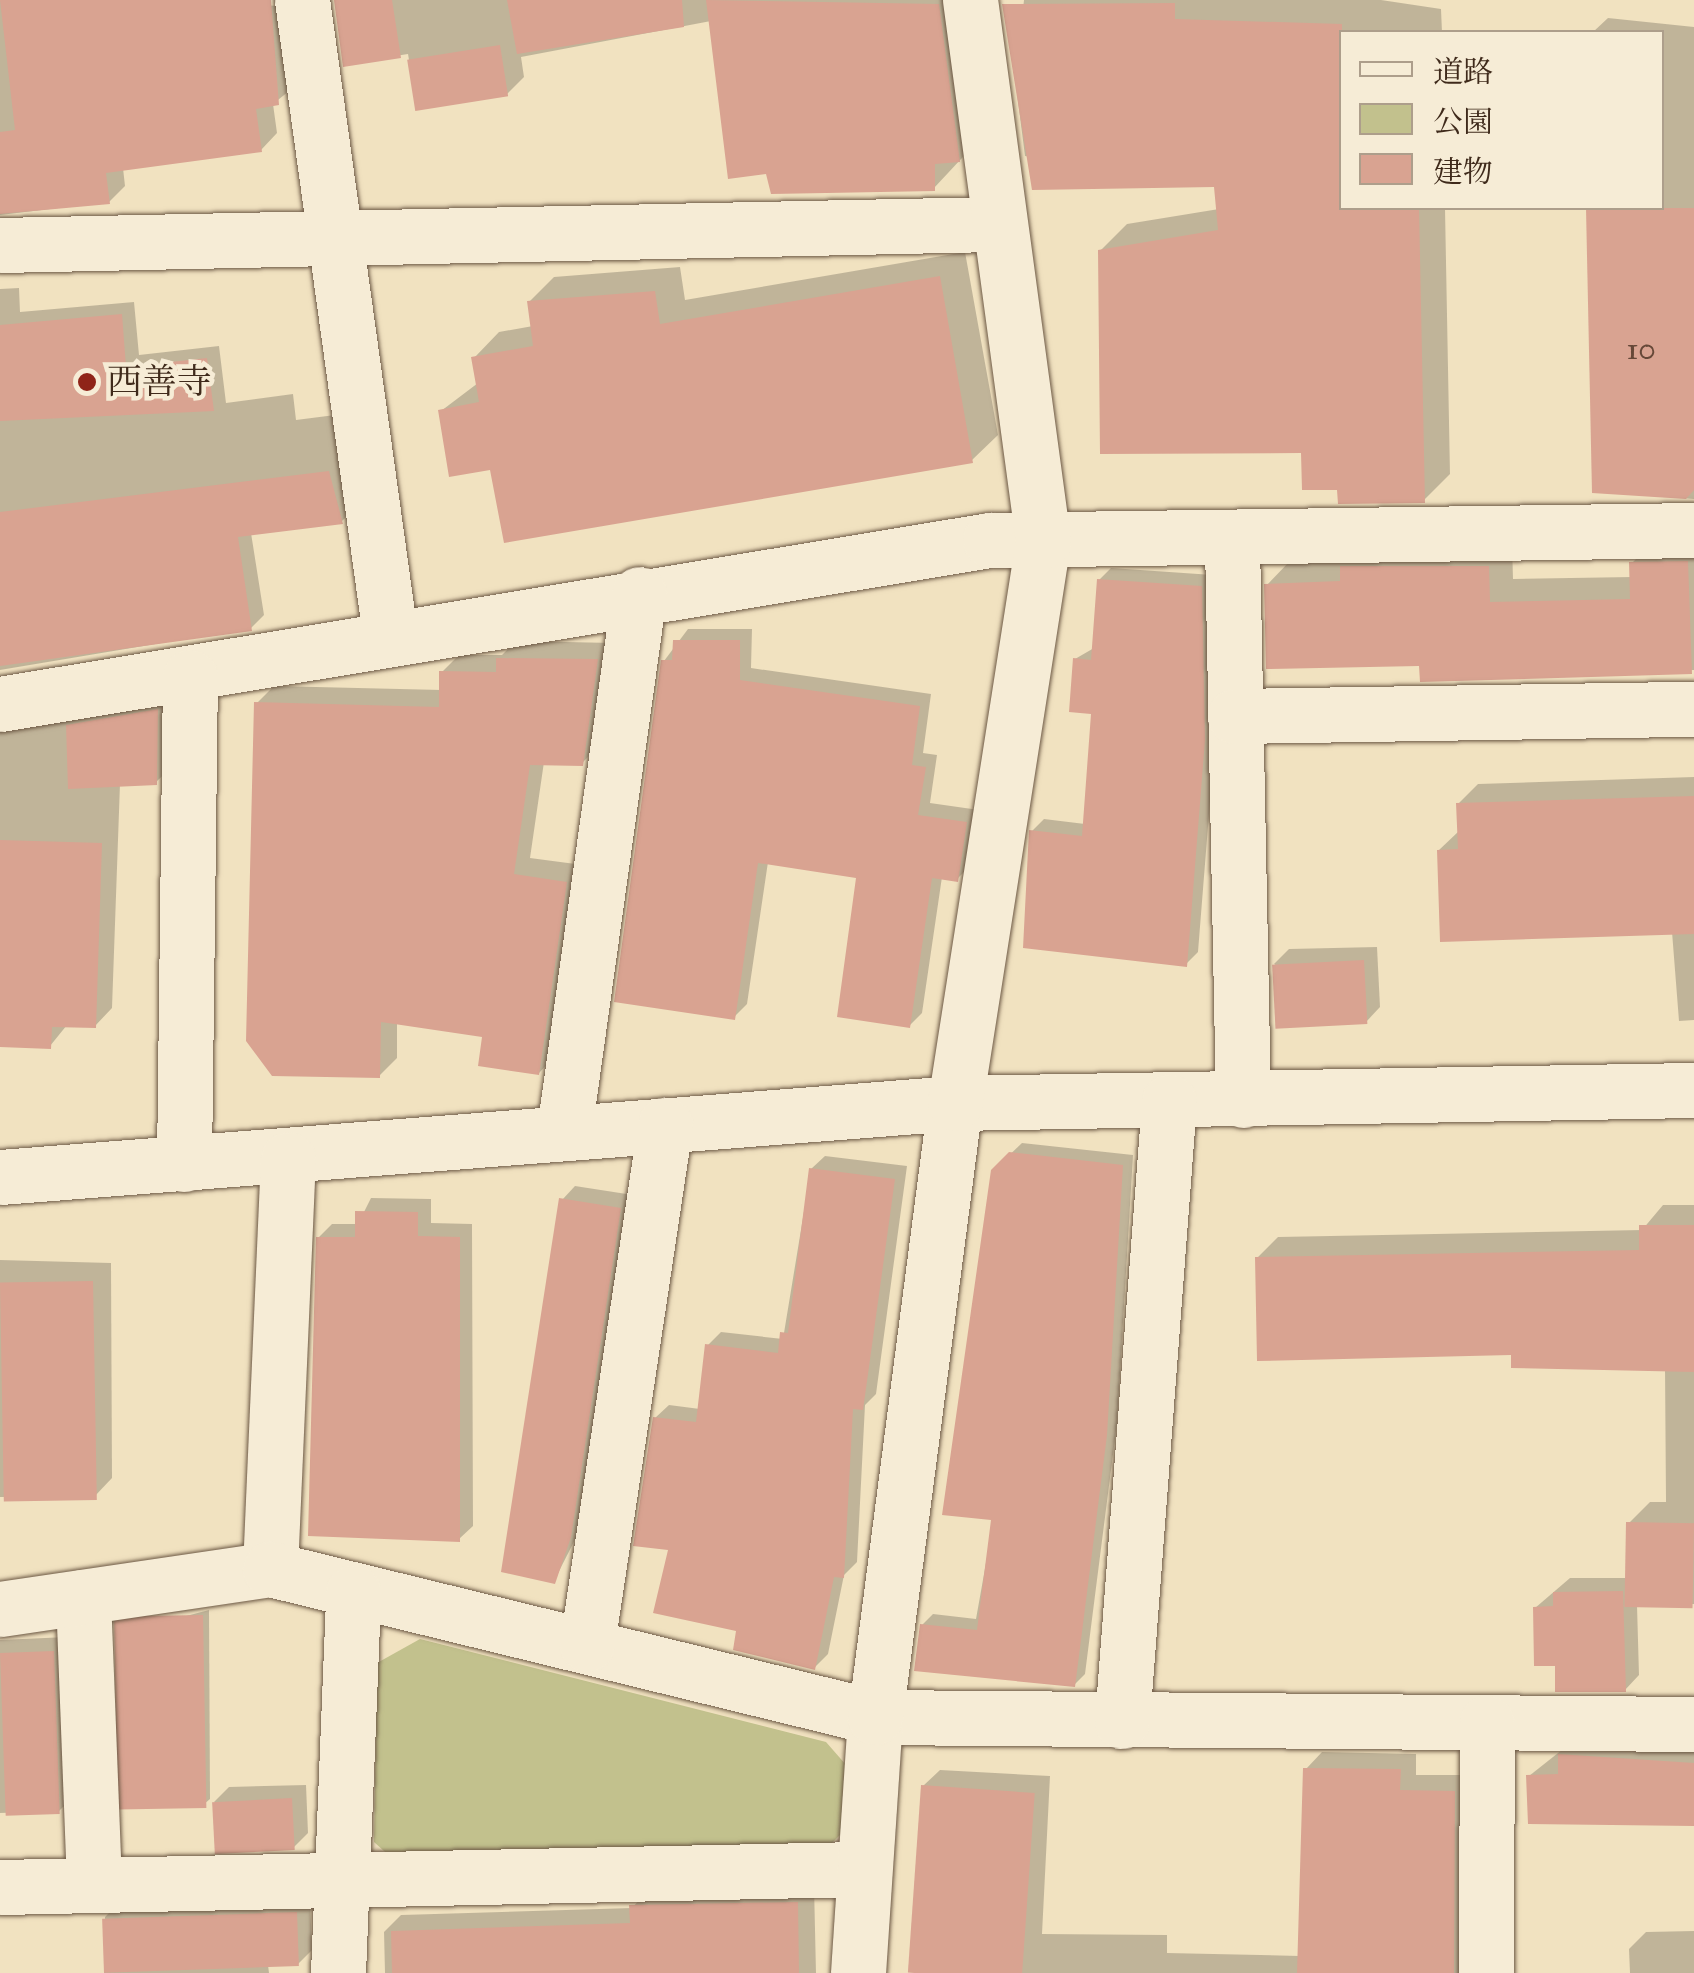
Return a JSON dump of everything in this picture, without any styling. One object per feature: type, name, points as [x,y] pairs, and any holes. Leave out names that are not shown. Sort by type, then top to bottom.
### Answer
[{"type":"street","points":[[302,0],[330,240],[390,636]]},
{"type":"street","points":[[858,1973],[875,1717],[955,1103],[1043,541],[996,224],[970,0]]},
{"type":"street","points":[[0,246],[996,224]]},
{"type":"street","points":[[0,704],[190,677],[390,636],[990,540],[1232,543],[1694,530]]},
{"type":"street","points":[[1232,543],[1243,1100]]},
{"type":"street","points":[[564,1132],[639,594]]},
{"type":"street","points":[[184,1164],[190,677]]},
{"type":"street","points":[[1235,716],[1694,709]]},
{"type":"street","points":[[0,1177],[288,1159],[564,1132],[955,1103],[1694,1090]]},
{"type":"street","points":[[1122,1721],[1169,1102]]},
{"type":"street","points":[[587,1644],[665,1125]]},
{"type":"street","points":[[270,1569],[288,1159]]},
{"type":"street","points":[[0,1609],[270,1569],[875,1717],[1694,1724]]},
{"type":"street","points":[[338,1973],[352,1592]]},
{"type":"street","points":[[83,1596],[94,1885]]},
{"type":"street","points":[[1486,1973],[1488,1722]]},
{"type":"street","points":[[0,1888],[344,1876],[862,1870]]},
{"type":"green space","points":[[420,1639],[826,1742],[847,1766],[845,1830],[823,1852],[394,1860],[374,1842],[377,1663]]},
{"type":"building","points":[[0,0],[271,0],[279,105],[256,109],[262,152],[106,173],[110,204],[0,214],[0,132],[15,130]]},
{"type":"building","points":[[334,0],[392,0],[401,58],[343,67]]},
{"type":"building","points":[[507,0],[682,0],[684,27],[517,54]]},
{"type":"building","points":[[706,0],[939,4],[960,162],[935,164],[935,191],[771,194],[766,174],[728,179]]},
{"type":"building","points":[[1175,3],[1175,19],[1342,24],[1339,210],[1419,210],[1425,503],[1338,504],[1337,490],[1302,490],[1301,453],[1100,454],[1098,250],[1218,230],[1214,187],[1032,190],[1002,4]]},
{"type":"building","points":[[500,45],[508,96],[415,111],[407,60]]},
{"type":"building","points":[[1694,208],[1694,490],[1686,499],[1592,493],[1586,210]]},
{"type":"building","points":[[940,276],[973,463],[504,543],[490,470],[449,477],[438,410],[479,402],[471,357],[533,346],[527,301],[655,291],[660,324]]},
{"type":"building","points":[[122,314],[126,367],[207,358],[214,411],[0,421],[0,325]]},
{"type":"building","points":[[329,471],[343,524],[238,537],[252,631],[0,666],[0,512]]},
{"type":"building","points":[[1688,561],[1692,674],[1420,682],[1419,666],[1266,669],[1264,584],[1340,581],[1340,566],[1489,566],[1490,602],[1630,599],[1629,562]]},
{"type":"building","points":[[1097,579],[1202,586],[1205,740],[1187,967],[1023,948],[1029,830],[1082,836],[1091,714],[1069,712],[1073,658],[1091,660]]},
{"type":"building","points":[[673,640],[740,640],[740,680],[920,706],[912,765],[926,767],[918,815],[967,822],[958,882],[932,878],[910,1028],[837,1017],[856,878],[758,863],[735,1020],[614,1002],[661,660],[672,660]]},
{"type":"building","points":[[496,658],[598,659],[583,766],[530,765],[514,874],[567,882],[539,1075],[478,1066],[482,1037],[381,1022],[380,1078],[272,1076],[246,1041],[254,702],[439,707],[439,671],[496,672]]},
{"type":"building","points":[[158,709],[157,785],[68,789],[66,725]]},
{"type":"building","points":[[1694,796],[1694,934],[1440,942],[1437,850],[1458,849],[1456,803]]},
{"type":"building","points":[[0,840],[102,843],[96,1028],[52,1027],[51,1049],[0,1047]]},
{"type":"building","points":[[1364,960],[1367,1024],[1275,1029],[1272,965]]},
{"type":"building","points":[[1009,1152],[1123,1165],[1107,1435],[1075,1687],[914,1671],[920,1624],[977,1630],[991,1520],[942,1515],[991,1170]]},
{"type":"building","points":[[809,1168],[895,1179],[863,1410],[853,1409],[844,1578],[834,1577],[815,1670],[733,1650],[736,1631],[653,1613],[668,1550],[633,1546],[653,1417],[696,1422],[705,1344],[778,1353],[780,1332],[788,1333]]},
{"type":"building","points":[[559,1198],[621,1208],[571,1537],[555,1584],[501,1572]]},
{"type":"building","points":[[355,1211],[418,1212],[418,1236],[460,1237],[460,1542],[308,1536],[316,1237],[355,1237]]},
{"type":"building","points":[[1639,1225],[1694,1225],[1694,1372],[1511,1368],[1511,1355],[1257,1361],[1255,1257],[1639,1250]]},
{"type":"building","points":[[93,1281],[97,1500],[4,1502],[0,1283]]},
{"type":"building","points":[[1626,1522],[1694,1523],[1693,1608],[1625,1607]]},
{"type":"building","points":[[1623,1591],[1626,1692],[1555,1692],[1555,1666],[1534,1666],[1533,1607],[1553,1606],[1553,1592]]},
{"type":"building","points":[[203,1615],[206,1808],[117,1810],[114,1617]]},
{"type":"building","points":[[54,1651],[60,1814],[6,1816],[0,1653]]},
{"type":"building","points":[[1558,1754],[1694,1763],[1694,1826],[1528,1824],[1526,1775],[1558,1774]]},
{"type":"building","points":[[1303,1768],[1401,1769],[1400,1790],[1455,1791],[1454,1973],[1297,1973]]},
{"type":"building","points":[[921,1785],[1035,1793],[1022,1973],[908,1973]]},
{"type":"building","points":[[292,1798],[295,1850],[215,1854],[212,1802]]},
{"type":"building","points":[[798,1902],[799,1973],[392,1973],[391,1931],[630,1923],[629,1905]]},
{"type":"building","points":[[297,1912],[299,1966],[104,1973],[102,1919]]},
{"type":"place","name":"西善寺","points":[[87,382]]}]
